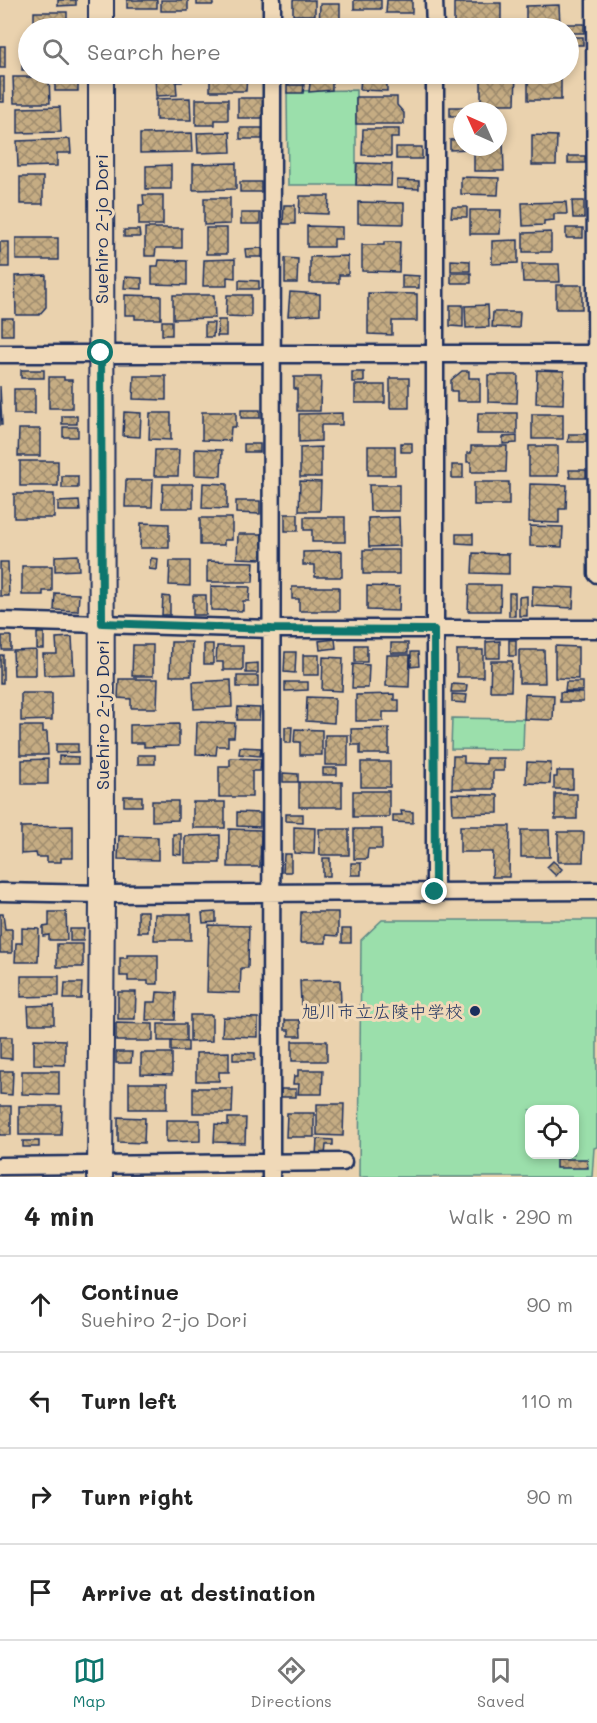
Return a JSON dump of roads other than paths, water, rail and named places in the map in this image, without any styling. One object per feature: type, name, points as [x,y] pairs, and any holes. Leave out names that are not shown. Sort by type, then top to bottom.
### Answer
[{"type":"street","points":[[101,0],[101,18]]},
{"type":"street","points":[[272,0],[272,18]]},
{"type":"street","points":[[435,0],[435,18]]},
{"type":"street","points":[[596,0],[597,574]]},
{"type":"street","name":"Suehiro 2-jo Dori","points":[[100,1172],[101,84]]},
{"type":"street","points":[[271,1170],[272,84]]},
{"type":"street","points":[[435,84],[435,892]]},
{"type":"street","points":[[0,354],[596,354]]},
{"type":"street","points":[[0,621],[272,629],[597,629]]},
{"type":"street","points":[[0,892],[102,894],[597,891]]},
{"type":"street","points":[[0,1166],[100,1172],[271,1170],[343,1162]]},
{"type":"place","name":"旭川市立広陵中学校","points":[[475,1011]]}]
